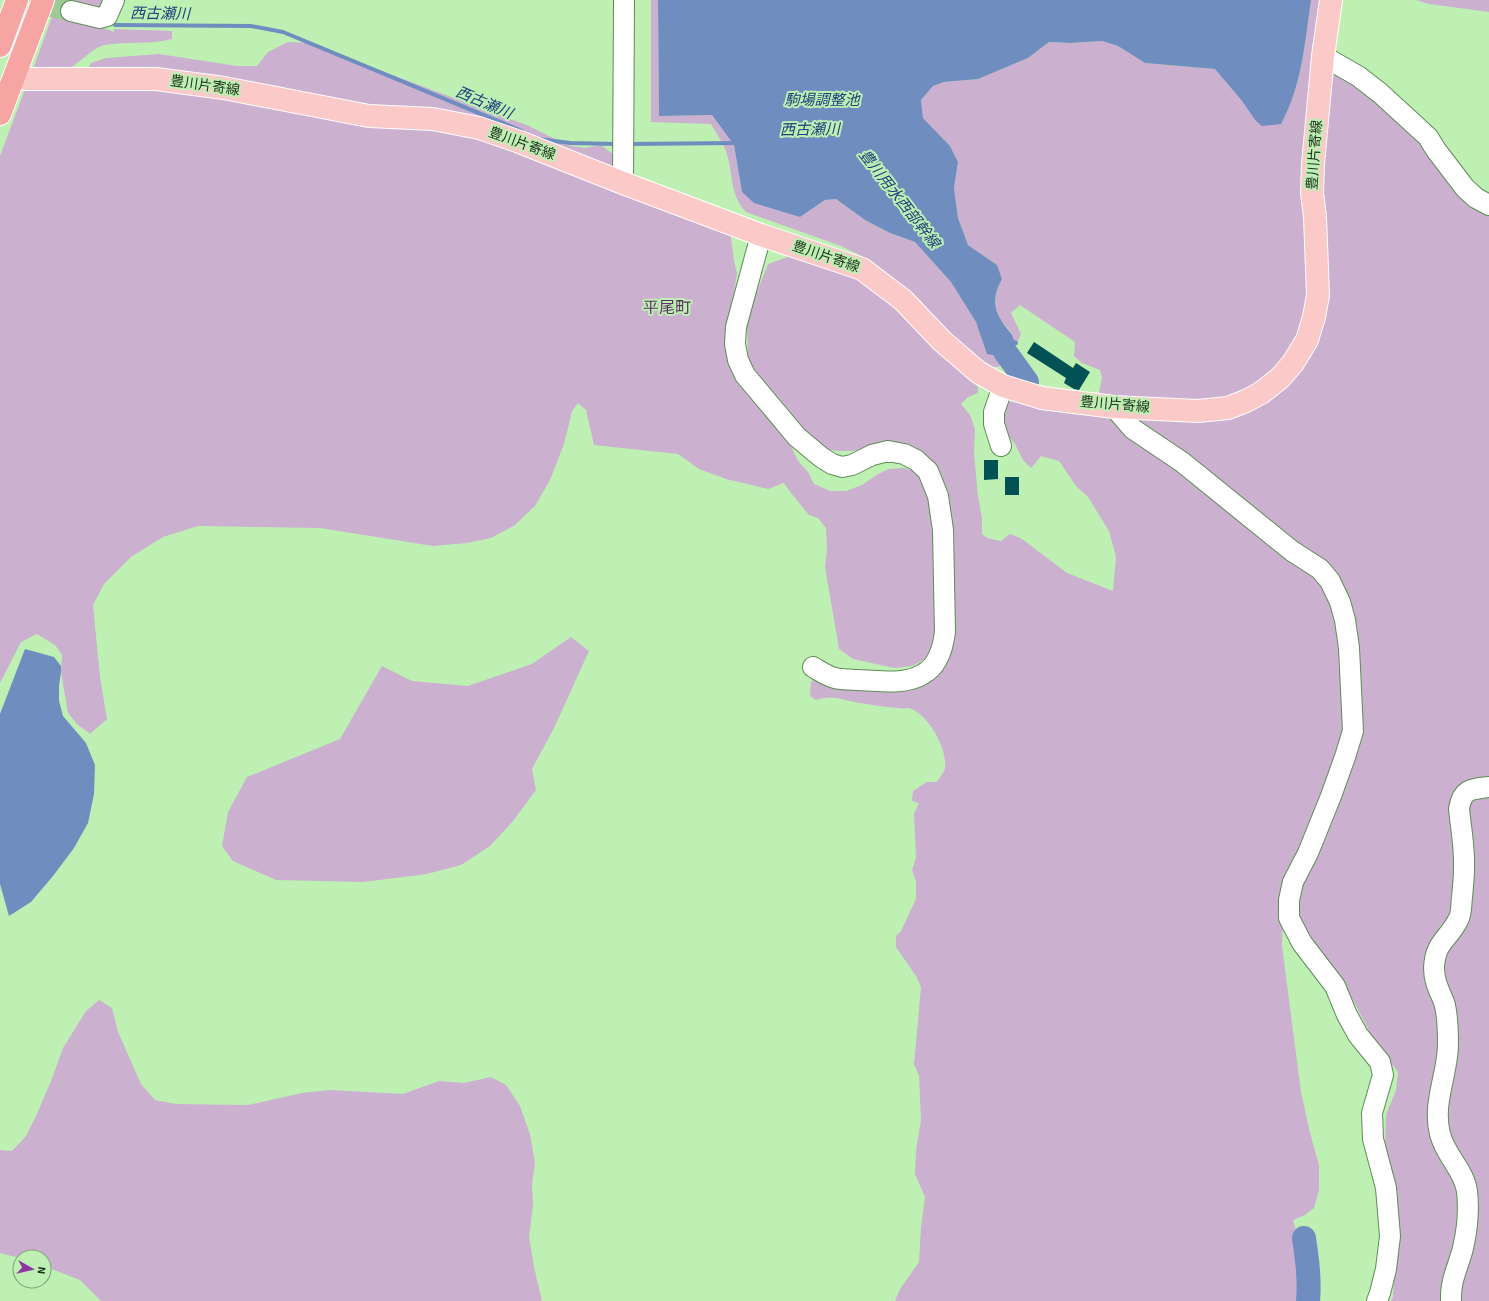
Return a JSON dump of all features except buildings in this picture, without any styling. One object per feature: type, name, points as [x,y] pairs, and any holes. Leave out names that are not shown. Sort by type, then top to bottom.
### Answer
[{"type":"highway","points":[[0,46],[17,0]]},
{"type":"highway","points":[[0,114],[43,0]]},
{"type":"main road","name":"豊川片寄線","points":[[26,79],[156,79],[224,88],[369,116],[433,119],[479,128],[517,141],[761,235],[862,269],[903,300],[942,341],[978,372],[1003,386],[1042,398],[1114,407],[1198,411],[1228,408],[1261,393],[1280,378],[1307,340],[1314,317],[1318,295],[1315,217],[1312,193],[1313,164],[1323,56],[1331,0]]},
{"type":"street","points":[[71,12],[100,18],[107,16],[114,0]]},
{"type":"street","points":[[623,183],[624,0]]},
{"type":"street","points":[[1323,56],[1358,76],[1380,93],[1428,137],[1465,188],[1476,198],[1489,205]]},
{"type":"street","points":[[761,235],[736,327],[735,344],[738,360],[745,375],[797,437],[821,458],[832,464],[842,467],[852,465],[872,455],[888,452],[904,454],[916,460],[928,471],[938,496],[943,530],[945,632],[944,644],[939,656],[932,666],[923,674],[909,680],[895,681],[836,679],[813,667]]},
{"type":"street","points":[[1001,446],[994,424],[994,412],[1003,386]]},
{"type":"street","points":[[1114,407],[1133,429],[1182,462],[1292,551],[1320,568],[1330,581],[1340,602],[1345,620],[1349,648],[1352,731],[1345,757],[1331,796],[1308,853],[1293,882],[1288,900],[1289,918],[1302,943],[1335,986],[1347,1015],[1358,1036],[1380,1062],[1383,1075],[1372,1113],[1373,1139],[1386,1188],[1390,1236],[1386,1269],[1377,1301]]},
{"type":"street","points":[[1451,1301],[1453,1278],[1463,1249],[1466,1234],[1467,1190],[1463,1176],[1446,1148],[1440,1134],[1438,1102],[1448,1054],[1447,1014],[1435,980],[1434,968],[1436,952],[1459,920],[1461,911],[1464,868],[1459,809],[1460,801],[1464,794],[1470,790],[1489,787]]},
{"type":"shaded area","points":[[60,0],[108,0],[99,10],[58,4]]},
{"type":"shaded area","points":[[651,0],[658,0],[659,116],[712,115],[734,145],[742,192],[800,217],[825,200],[836,199],[865,220],[890,233],[915,242],[951,282],[976,322],[987,353],[1012,333],[1006,327],[996,308],[996,294],[1002,279],[997,265],[968,245],[958,218],[954,188],[958,162],[950,146],[923,118],[921,100],[933,86],[944,82],[978,79],[1028,58],[1049,42],[1070,43],[1102,41],[1118,46],[1145,63],[1215,69],[1242,101],[1281,124],[1294,94],[1302,64],[1311,0],[1326,0],[1304,214],[1310,292],[1305,324],[1281,367],[1246,392],[1206,403],[1098,397],[1102,378],[1100,370],[1082,363],[1074,356],[1075,342],[1020,305],[1011,313],[1021,334],[1007,364],[997,367],[978,367],[947,335],[920,300],[870,260],[841,246],[746,212],[737,199],[726,150],[711,124],[651,122]]},
{"type":"shaded area","points":[[1416,0],[1489,0],[1489,12],[1429,4]]},
{"type":"shaded area","points":[[53,14],[85,21],[114,32],[114,29],[172,31],[172,39],[155,42],[122,43],[100,46],[69,68],[56,70],[33,69]]},
{"type":"shaded area","points":[[288,42],[307,43],[529,126],[567,145],[585,148],[601,145],[614,155],[615,170],[364,107],[88,70],[91,63],[106,58],[159,54],[237,66],[257,66],[268,52]]},
{"type":"shaded area","points":[[1340,75],[1373,89],[1489,206],[1489,1301],[1391,1301],[1393,1297],[1398,1206],[1395,1184],[1385,1145],[1386,1115],[1396,1090],[1398,1072],[1376,1044],[1343,981],[1305,937],[1296,911],[1296,896],[1352,757],[1340,590],[1136,422],[1138,415],[1198,419],[1309,351],[1316,191],[1331,76]]},
{"type":"shaded area","points":[[27,84],[155,87],[432,125],[478,136],[730,230],[737,273],[731,313],[740,380],[791,446],[798,461],[808,472],[814,484],[830,491],[846,491],[862,485],[878,474],[889,469],[904,468],[921,473],[932,506],[937,636],[934,648],[925,659],[912,666],[894,668],[853,659],[839,649],[825,567],[827,548],[826,528],[818,518],[809,515],[784,483],[768,489],[726,479],[699,469],[678,454],[594,445],[586,410],[578,403],[572,411],[564,444],[550,480],[535,506],[515,525],[491,538],[467,543],[433,546],[320,528],[198,526],[163,537],[131,557],[104,584],[93,605],[100,677],[107,719],[90,734],[77,724],[68,713],[61,672],[62,655],[55,645],[37,634],[21,642],[0,683],[0,156]]},
{"type":"shaded area","points":[[793,255],[849,275],[879,293],[978,387],[978,393],[968,397],[961,404],[970,415],[975,429],[974,454],[978,496],[982,518],[982,534],[987,538],[1001,541],[1010,534],[1022,539],[1067,573],[1113,591],[1116,557],[1109,531],[1088,497],[1076,486],[1059,461],[1041,456],[1031,468],[1023,460],[1015,444],[1004,431],[1003,405],[1011,401],[1053,409],[1108,416],[1306,564],[1337,606],[1348,721],[1283,910],[1282,946],[1301,1092],[1319,1165],[1319,1190],[1314,1208],[1305,1215],[1293,1220],[1301,1250],[1304,1270],[1304,1301],[895,1301],[900,1289],[919,1262],[925,1197],[915,1174],[916,1150],[921,1120],[919,1076],[914,1064],[921,987],[916,976],[896,947],[896,936],[901,931],[916,899],[916,882],[912,870],[916,858],[914,814],[919,803],[912,801],[913,791],[927,782],[937,782],[943,774],[945,760],[940,742],[930,724],[916,711],[909,708],[883,707],[839,698],[823,698],[816,700],[810,696],[811,682],[817,677],[934,672],[943,490],[888,444],[852,451],[826,449],[803,433],[754,373],[748,356],[747,324],[752,305],[768,264]]},
{"type":"shaded area","points":[[571,637],[589,651],[554,728],[532,769],[536,790],[513,821],[490,846],[461,865],[427,874],[363,882],[276,880],[233,861],[222,846],[228,812],[247,777],[340,739],[382,666],[412,681],[468,686],[532,664]]},
{"type":"shaded area","points":[[99,1000],[112,1008],[118,1032],[141,1084],[155,1100],[176,1104],[248,1105],[302,1093],[331,1090],[403,1094],[439,1081],[464,1083],[491,1077],[506,1085],[520,1106],[530,1134],[535,1163],[532,1184],[533,1206],[529,1237],[542,1301],[101,1301],[80,1280],[52,1269],[52,1249],[12,1249],[12,1256],[0,1253],[0,1150],[12,1151],[26,1136],[53,1076],[63,1048],[86,1011]]},
{"type":"water","name":"駒場調整池","points":[[658,0],[1311,0],[1302,64],[1294,94],[1281,124],[1262,126],[1256,121],[1242,101],[1215,69],[1145,63],[1118,46],[1102,41],[1070,43],[1049,42],[1028,58],[978,79],[944,82],[933,86],[921,100],[923,118],[950,146],[958,162],[954,188],[958,218],[968,245],[997,265],[1002,279],[995,298],[996,309],[1001,320],[1012,335],[1014,342],[1008,351],[999,356],[987,354],[976,322],[951,282],[915,242],[890,233],[865,220],[836,199],[825,200],[800,217],[754,203],[742,192],[734,145],[712,115],[659,116]]},
{"type":"water","points":[[1012,355],[1021,359],[1032,379],[1022,384],[1009,363]]},
{"type":"water","points":[[25,649],[54,657],[61,666],[59,701],[63,716],[86,743],[95,765],[94,794],[88,823],[74,848],[31,902],[9,916],[0,884],[0,714]]},
{"type":"waterway","name":"西古瀬川","points":[[115,25],[251,26],[283,32],[522,131]]},
{"type":"waterway","name":"西古瀬川","points":[[539,139],[570,143],[618,144]]},
{"type":"waterway","name":"西古瀬川","points":[[629,144],[736,143]]},
{"type":"waterway","name":"豊川用水西部幹線","points":[[990,325],[1006,353],[1027,382]]},
{"type":"waterway","name":"豊川用水西部幹線","points":[[1304,1238],[1307,1261],[1308,1301]]},
{"type":"tunnel","points":[[17,0],[71,11]]},
{"type":"district","name":"平尾町","points":[[667,308]]}]
